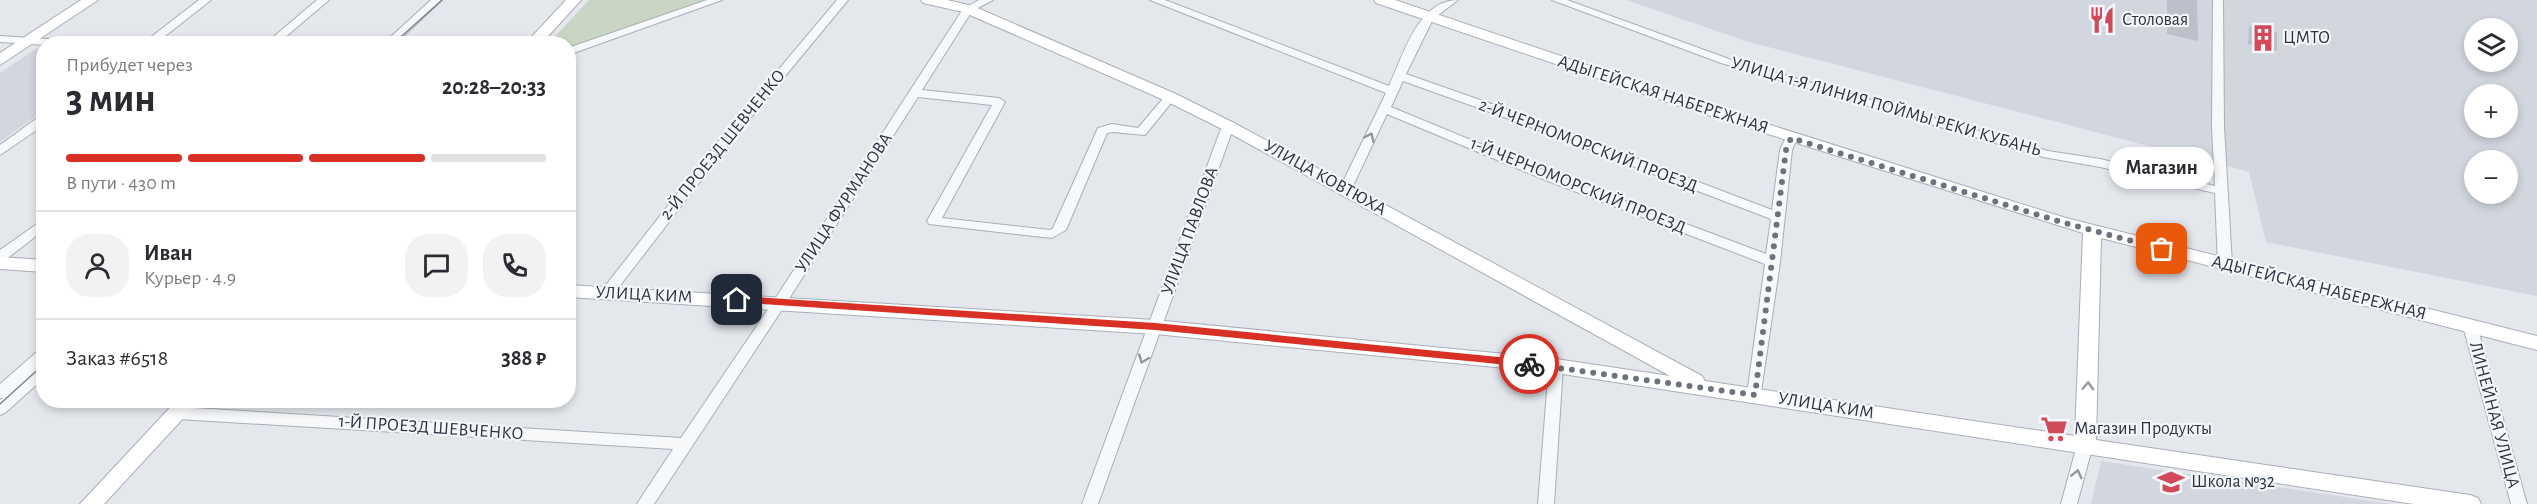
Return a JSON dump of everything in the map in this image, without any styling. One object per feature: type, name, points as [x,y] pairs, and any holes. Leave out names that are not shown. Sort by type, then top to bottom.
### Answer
[{"type":"street","points":[[36,36],[91,0]]},
{"type":"street","points":[[158,36],[206,0]]},
{"type":"street","points":[[280,36],[324,0]]},
{"type":"street","points":[[397,36],[437,0]]},
{"type":"street","points":[[540,36],[574,0]]},
{"type":"street","points":[[576,49],[717,0]]},
{"type":"street","name":"2-Й ПРОЕЗД ШЕВЧЕНКО","points":[[607,293],[725,141],[843,0]]},
{"type":"street","name":"УЛИЦА КОВТЮХА","points":[[928,0],[968,9],[1170,97],[1228,126],[1708,388]]},
{"type":"street","points":[[968,9],[988,0]]},
{"type":"street","points":[[1155,0],[1392,91]]},
{"type":"street","name":"АДЫГЕЙСКАЯ НАБЕРЕЖНАЯ","points":[[1381,0],[1791,138],[2092,230],[2537,343]]},
{"type":"street","points":[[1346,190],[1429,17],[1453,0]]},
{"type":"street","name":"УЛИЦА 1-Я ЛИНИЯ ПОЙМЫ РЕКИ КУБАНЬ","points":[[1557,0],[1725,61],[1955,128],[2048,154],[2100,163],[2221,191]]},
{"type":"street","points":[[2218,0],[2221,191],[2225,265]]},
{"type":"street","name":"УЛИЦА ФУРМАНОВА","points":[[645,504],[780,302],[968,9]]},
{"type":"street","points":[[0,60],[36,36]]},
{"type":"street","points":[[0,39],[36,40]]},
{"type":"street","name":"2-Й ЧЕРНОМОРСКИЙ ПРОЕЗД","points":[[1399,76],[1516,117],[1777,217]]},
{"type":"street","points":[[915,93],[999,102],[934,220],[1052,234],[1059,231],[1102,131],[1112,128],[1141,132],[1170,97]]},
{"type":"street","name":"1-Й ЧЕРНОМОРСКИЙ ПРОЕЗД","points":[[1384,108],[1549,177],[1773,262]]},
{"type":"street","points":[[0,151],[36,125]]},
{"type":"street","name":"УЛИЦА ПАВЛОВА","points":[[1090,504],[1228,126]]},
{"type":"street","points":[[1755,395],[1786,150],[1791,138]]},
{"type":"street","points":[[0,257],[36,229]]},
{"type":"street","points":[[2069,504],[2085,445],[2092,296],[2092,230]]},
{"type":"street","points":[[0,263],[36,265]]},
{"type":"street","name":"УЛИЦА КИМ","points":[[576,291],[780,302],[1155,327],[1556,366],[2470,504]]},
{"type":"street","name":"ЛИНЕЙНАЯ УЛИЦА","points":[[2470,326],[2519,504]]},
{"type":"street","points":[[0,393],[36,361]]},
{"type":"street","points":[[1546,504],[1556,366]]},
{"type":"street","points":[[0,409],[36,376]]},
{"type":"street","points":[[91,504],[183,408]]},
{"type":"street","name":"1-Й ПРОЕЗД ШЕВЧЕНКО","points":[[198,408],[685,444]]},
{"type":"shaded area","points":[[1626,0],[2537,0],[2537,296],[2266,242],[2249,172],[1749,42]]},
{"type":"shaded area","points":[[36,49],[36,116],[0,142],[0,73]]},
{"type":"shaded area","name":"Школа №32","points":[[2101,461],[2392,504],[2091,504]]},
{"type":"green space","points":[[589,0],[708,0],[576,46],[576,36],[555,36]]},
{"type":"building","points":[[2167,0],[2197,0],[2198,41],[2167,34]]},
{"type":"building","name":"ЦМТО","points":[[2249,26],[2277,32],[2277,51],[2248,44]]},
{"type":"tram line","points":[[402,36],[442,0]]},
{"type":"tram line","points":[[0,404],[36,371]]},
{"type":"way so far","points":[[1529,364],[1580,369],[1755,395],[1786,150],[1791,138],[2061,222],[2162,249]]},
{"type":"place","name":"Столовая","points":[[2102,20]]},
{"type":"place","name":"ЦМТО","points":[[2263,38]]},
{"type":"place","name":"Магазин","points":[[2162,249]]},
{"type":"place","name":"Магазин Продукты","points":[[2054,429]]},
{"type":"place","name":"Школа №32","points":[[2171,482]]},
{"type":"route","points":[[737,300],[1155,327],[1529,364]]}]
